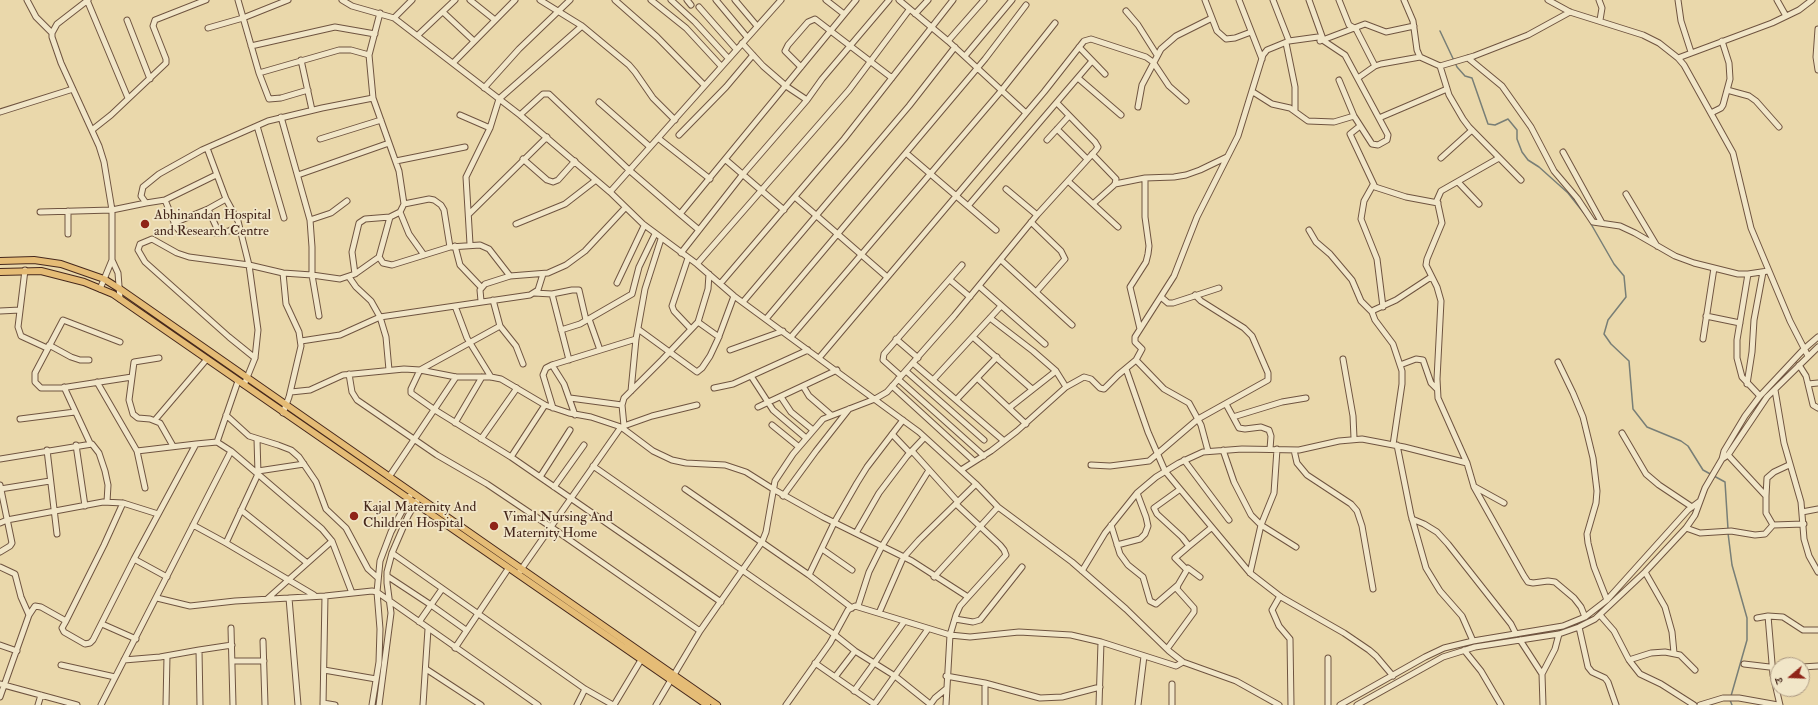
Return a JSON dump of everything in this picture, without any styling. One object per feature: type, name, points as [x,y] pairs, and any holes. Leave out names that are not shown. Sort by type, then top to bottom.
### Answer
[{"type":"main road","points":[[0,261],[26,260],[50,262],[104,280],[120,289],[389,477],[410,496]]},
{"type":"main road","points":[[0,272],[25,270],[41,271],[61,275],[84,282],[120,299],[207,358],[283,413],[410,496],[672,677],[717,705]]},
{"type":"main road","points":[[417,501],[508,569],[519,572],[641,660],[672,677],[707,705]]},
{"type":"street","points":[[27,0],[36,17],[52,33]]},
{"type":"street","points":[[100,289],[112,260],[112,210],[104,162],[92,130],[53,42],[52,33],[57,24],[88,0],[128,98]]},
{"type":"street","points":[[92,130],[166,63],[166,59],[153,26],[155,20],[206,0]]},
{"type":"street","points":[[238,0],[259,73],[269,99],[281,98],[308,90]]},
{"type":"street","points":[[208,28],[243,18],[288,0]]},
{"type":"street","points":[[342,0],[352,6],[394,18],[520,115],[610,192],[644,226],[697,264],[742,302],[837,370],[903,420],[961,470],[998,507],[1082,571],[1126,609],[1167,649],[1183,662],[1236,681],[1279,705]]},
{"type":"street","points":[[394,18],[412,0]]},
{"type":"street","points":[[418,35],[455,0]]},
{"type":"street","points":[[470,0],[495,20]]},
{"type":"street","points":[[452,63],[515,0]]},
{"type":"street","points":[[540,0],[582,26],[632,68],[653,98],[675,120]]},
{"type":"street","points":[[484,88],[520,49],[570,0]]},
{"type":"street","points":[[615,0],[652,32],[704,85]]},
{"type":"street","points":[[651,0],[686,28],[721,66]]},
{"type":"street","points":[[671,0],[695,22],[728,58]]},
{"type":"street","points":[[687,0],[691,5]]},
{"type":"street","points":[[716,0],[747,37]]},
{"type":"street","points":[[735,0],[757,26]]},
{"type":"street","points":[[610,192],[649,146],[675,120],[704,85],[781,0]]},
{"type":"street","points":[[826,0],[832,2],[844,14]]},
{"type":"street","points":[[680,214],[726,160],[856,0]]},
{"type":"street","points":[[681,252],[743,174],[807,100],[822,79],[889,0]]},
{"type":"street","points":[[899,0],[909,10],[948,40],[1026,113]]},
{"type":"street","points":[[916,14],[928,0]]},
{"type":"street","points":[[720,284],[795,197],[892,78],[931,26],[953,0]]},
{"type":"street","points":[[948,40],[984,0]]},
{"type":"street","points":[[965,56],[1012,0]]},
{"type":"street","points":[[1205,0],[1218,30],[1226,39],[1235,38],[1251,32]]},
{"type":"street","points":[[1239,0],[1262,59]]},
{"type":"street","points":[[1273,0],[1288,42],[1295,87],[1295,110]]},
{"type":"street","points":[[1309,0],[1322,40]]},
{"type":"street","points":[[1339,0],[1349,25],[1354,27],[1358,32],[1375,66]]},
{"type":"street","points":[[1404,0],[1414,26],[1417,50],[1420,57]]},
{"type":"street","points":[[1599,0],[1602,8],[1600,20]]},
{"type":"street","points":[[1678,0],[1681,21],[1691,52]]},
{"type":"street","points":[[1777,0],[1786,16]]},
{"type":"street","points":[[1678,58],[1691,52],[1747,33],[1799,10],[1812,0]]},
{"type":"street","points":[[1552,1],[1570,12],[1600,20],[1643,35],[1659,43],[1678,58],[1684,65],[1733,153],[1747,214],[1766,271],[1808,356]]},
{"type":"street","points":[[766,319],[985,58],[1026,5]]},
{"type":"street","points":[[699,7],[736,49]]},
{"type":"street","points":[[697,264],[849,90],[909,10]]},
{"type":"street","points":[[1126,11],[1141,29],[1156,55]]},
{"type":"street","points":[[443,12],[474,41]]},
{"type":"street","points":[[1358,78],[1375,66],[1392,62],[1420,57],[1440,66],[1468,58],[1528,35],[1570,12]]},
{"type":"street","points":[[355,274],[352,252],[359,223],[365,219],[390,217],[400,212],[404,204],[401,180],[396,161],[373,98],[369,55],[380,13]]},
{"type":"street","points":[[1138,107],[1142,85],[1156,55],[1176,36],[1212,18]]},
{"type":"street","points":[[801,67],[785,51],[788,45],[812,20],[815,19],[892,78]]},
{"type":"street","points":[[127,20],[150,79]]},
{"type":"street","points":[[791,337],[1001,91],[1055,23]]},
{"type":"street","points":[[1322,40],[1365,24],[1386,32],[1414,26]]},
{"type":"street","points":[[470,244],[466,176],[490,128],[499,99],[582,26]]},
{"type":"street","points":[[251,46],[334,27],[375,34]]},
{"type":"street","points":[[1818,29],[1816,57],[1818,70]]},
{"type":"street","points":[[961,470],[984,456],[1026,424],[1066,387],[1084,377],[1091,379],[1100,388],[1104,389],[1136,360],[1142,349],[1135,339],[1174,276],[1197,217],[1238,136],[1253,92],[1264,52],[1288,42],[1318,37],[1328,45],[1345,54],[1389,138],[1378,145],[1372,144],[1354,116],[1339,80]]},
{"type":"street","points":[[820,358],[1026,113],[1084,41],[1091,39],[1142,55],[1153,62],[1169,86],[1186,101]]},
{"type":"street","points":[[1711,113],[1721,108],[1723,105],[1730,71],[1722,41]]},
{"type":"street","points":[[742,43],[786,86],[807,100]]},
{"type":"street","points":[[742,302],[909,106],[955,47]]},
{"type":"street","points":[[1079,47],[1104,74]]},
{"type":"street","points":[[259,73],[301,60],[342,50],[350,50],[369,55]]},
{"type":"street","points":[[679,135],[726,87],[753,55]]},
{"type":"street","points":[[1468,58],[1494,77],[1502,86],[1531,127],[1554,170],[1578,198],[1593,222],[1620,226],[1675,256],[1714,268],[1738,274],[1766,271]]},
{"type":"street","points":[[301,60],[312,110]]},
{"type":"street","points":[[968,206],[1092,61]]},
{"type":"street","points":[[1440,66],[1446,89],[1452,102],[1472,130],[1521,180]]},
{"type":"street","points":[[1078,78],[1121,115]]},
{"type":"street","points":[[0,112],[73,89]]},
{"type":"street","points":[[1379,118],[1446,89]]},
{"type":"street","points":[[1727,90],[1743,94],[1756,101],[1779,127]]},
{"type":"street","points":[[1253,92],[1272,104],[1295,110],[1308,121],[1319,120],[1334,122],[1354,116]]},
{"type":"street","points":[[520,115],[543,94],[549,94],[629,170],[699,230]]},
{"type":"street","points":[[146,203],[141,196],[141,190],[146,184],[159,174],[207,148],[257,126],[282,117],[373,98]]},
{"type":"street","points":[[599,102],[649,146]]},
{"type":"street","points":[[656,705],[700,631],[762,542],[766,532],[773,489],[778,474],[806,438],[824,419],[876,399],[887,392],[970,297],[1037,215],[1098,147],[1097,144],[1057,103]]},
{"type":"street","points":[[460,115],[490,128]]},
{"type":"street","points":[[1047,140],[1069,116]]},
{"type":"street","points":[[282,117],[310,220],[312,274],[319,316]]},
{"type":"street","points":[[320,139],[381,120]]},
{"type":"street","points":[[257,126],[284,218]]},
{"type":"street","points":[[1360,126],[1350,134],[1373,185],[1382,190],[1438,203]]},
{"type":"street","points":[[1057,130],[1087,159]]},
{"type":"street","points":[[1441,158],[1472,130]]},
{"type":"street","points":[[469,214],[547,137]]},
{"type":"street","points":[[658,138],[710,179]]},
{"type":"street","points":[[298,175],[389,142]]},
{"type":"street","points":[[396,161],[465,147]]},
{"type":"street","points":[[207,148],[216,175],[239,226],[249,265],[258,322],[255,358],[247,378],[241,383],[226,415],[217,442]]},
{"type":"street","points":[[1563,152],[1602,223]]},
{"type":"street","points":[[906,153],[996,230]]},
{"type":"street","points":[[1092,154],[1114,176],[1116,184]]},
{"type":"street","points":[[1094,203],[1116,184],[1145,178],[1186,175],[1227,157]]},
{"type":"street","points":[[1499,158],[1438,195],[1442,223],[1427,259],[1426,265],[1441,301],[1437,389],[1438,398],[1467,463],[1474,487],[1528,582],[1555,582],[1574,598],[1586,617]]},
{"type":"street","points":[[523,160],[547,180],[553,182],[558,180],[575,161]]},
{"type":"street","points":[[726,160],[784,210]]},
{"type":"street","points":[[40,212],[112,210],[165,200],[216,175]]},
{"type":"street","points":[[1140,329],[1130,287],[1146,262],[1148,254],[1149,246],[1145,217],[1145,178]]},
{"type":"street","points":[[516,224],[565,204],[596,180]]},
{"type":"street","points":[[1068,180],[1118,227]]},
{"type":"street","points":[[1458,182],[1479,204]]},
{"type":"street","points":[[1373,185],[1364,201],[1361,220],[1376,259],[1382,307]]},
{"type":"street","points":[[1006,189],[1037,215]]},
{"type":"street","points":[[1626,194],[1657,247]]},
{"type":"street","points":[[795,197],[815,216],[887,277]]},
{"type":"street","points":[[174,223],[208,209],[226,199]]},
{"type":"street","points":[[404,204],[429,199],[434,200],[441,205],[445,215],[452,247],[460,265],[481,287],[481,301]]},
{"type":"street","points":[[165,200],[178,230],[184,232],[219,233],[230,231],[239,226]]},
{"type":"street","points":[[310,220],[330,213],[347,201]]},
{"type":"street","points":[[481,287],[494,280],[510,276],[543,274],[556,271],[576,259],[625,208]]},
{"type":"street","points":[[208,209],[219,233]]},
{"type":"street","points":[[68,211],[68,234]]},
{"type":"street","points":[[400,212],[409,234],[424,255]]},
{"type":"street","points":[[255,358],[218,328],[145,262],[140,255],[138,247],[140,244],[152,239],[183,255],[249,265],[283,273],[312,274],[340,279],[355,274],[380,257],[390,217]]},
{"type":"street","points":[[1031,222],[1065,255],[1065,259],[1036,292]]},
{"type":"street","points":[[617,283],[644,226]]},
{"type":"street","points":[[1309,230],[1316,242],[1330,254],[1352,280],[1361,300],[1372,312],[1375,320],[1393,344],[1400,365],[1402,378],[1395,445],[1412,519],[1426,568],[1440,591],[1462,616],[1473,641]]},
{"type":"street","points":[[561,330],[588,319],[632,294],[639,266],[655,234]]},
{"type":"street","points":[[631,391],[636,339],[645,289],[661,238]]},
{"type":"street","points":[[380,257],[383,262],[392,265],[452,247],[470,244],[480,245],[489,249],[510,276]]},
{"type":"street","points":[[688,258],[672,306],[674,311],[691,329]]},
{"type":"street","points":[[112,260],[118,273],[120,299]]},
{"type":"street","points":[[1001,260],[1072,325]]},
{"type":"street","points":[[962,265],[896,339],[882,357],[900,377],[984,456]]},
{"type":"street","points":[[1703,339],[1714,268]]},
{"type":"street","points":[[25,270],[18,327],[22,336],[71,357],[80,360],[89,360]]},
{"type":"street","points":[[1747,384],[1752,356],[1754,320],[1766,271]]},
{"type":"street","points":[[283,273],[286,304],[301,340],[291,392],[283,413]]},
{"type":"street","points":[[534,293],[538,290],[543,274]]},
{"type":"street","points":[[622,426],[622,405],[624,398],[698,322],[708,289],[709,274]]},
{"type":"street","points":[[1748,274],[1737,340],[1737,358],[1742,377],[1760,396]]},
{"type":"street","points":[[349,277],[356,287],[372,300],[380,317],[386,337],[388,370]]},
{"type":"street","points":[[1372,312],[1431,277]]},
{"type":"street","points":[[950,280],[970,297]]},
{"type":"street","points":[[979,286],[1045,344]]},
{"type":"street","points":[[1161,298],[1170,304],[1219,288]]},
{"type":"street","points":[[301,340],[340,335],[380,317],[534,293],[552,294],[579,290],[600,350]]},
{"type":"street","points":[[552,294],[569,360]]},
{"type":"street","points":[[1091,465],[1110,466],[1149,461],[1198,419],[1264,383],[1269,377],[1256,344],[1244,328],[1195,295]]},
{"type":"street","points":[[638,329],[696,372],[705,364],[719,337],[734,296]]},
{"type":"street","points":[[493,300],[500,326],[516,346],[523,364]]},
{"type":"street","points":[[455,306],[462,328],[491,377]]},
{"type":"street","points":[[933,380],[1001,306]]},
{"type":"street","points":[[0,311],[20,310]]},
{"type":"street","points":[[1706,316],[1740,324]]},
{"type":"street","points":[[990,318],[1033,351],[1056,372],[1066,387]]},
{"type":"street","points":[[120,342],[63,320],[35,373],[35,382],[41,388],[64,387],[132,377]]},
{"type":"street","points":[[698,322],[719,337]]},
{"type":"street","points":[[500,326],[420,370],[411,389],[411,393],[455,423],[511,457],[721,602]]},
{"type":"street","points":[[730,350],[783,332]]},
{"type":"street","points":[[973,337],[1032,389]]},
{"type":"street","points":[[1357,705],[1443,657],[1464,650],[1559,634],[1579,627],[1600,615],[1645,572],[1686,528],[1694,515],[1707,485],[1722,459],[1724,451],[1744,416],[1760,396],[1804,349],[1818,337]]},
{"type":"street","points":[[553,408],[543,375],[546,368],[636,339]]},
{"type":"street","points":[[896,339],[918,358]]},
{"type":"street","points":[[1722,459],[1728,455],[1749,423],[1775,390],[1818,347]]},
{"type":"street","points":[[714,388],[733,384],[808,350]]},
{"type":"street","points":[[956,400],[997,357]]},
{"type":"street","points":[[159,358],[135,361],[133,364],[129,400],[134,414],[140,419],[155,420],[166,432],[173,446]]},
{"type":"street","points":[[155,420],[207,358]]},
{"type":"street","points":[[1400,365],[1416,359],[1423,360],[1431,383],[1437,389]]},
{"type":"street","points":[[1136,360],[1164,389],[1189,403],[1198,419],[1208,451]]},
{"type":"street","points":[[1343,360],[1353,416],[1354,438]]},
{"type":"street","points":[[1558,362],[1583,417],[1593,458],[1597,491],[1596,503],[1587,534],[1594,567],[1607,600]]},
{"type":"street","points":[[913,363],[1004,441]]},
{"type":"street","points":[[552,365],[564,384],[575,415]]},
{"type":"street","points":[[1799,365],[1806,376],[1811,401],[1813,405],[1818,408]]},
{"type":"street","points":[[1126,369],[1157,455],[1165,471],[1179,490],[1250,574],[1280,596],[1344,633],[1369,650],[1393,676]]},
{"type":"street","points":[[291,392],[310,390],[343,375],[388,370],[420,370],[456,377],[491,377],[501,379],[545,405],[575,415],[591,417],[622,426],[653,451],[662,456],[686,463],[715,464],[735,467],[746,472],[784,496],[834,523],[919,565],[934,577],[968,597]]},
{"type":"street","points":[[758,407],[837,370]]},
{"type":"street","points":[[906,371],[984,440]]},
{"type":"street","points":[[1009,408],[1056,372]]},
{"type":"street","points":[[349,374],[352,392],[357,400],[437,455],[487,484],[551,527],[700,631]]},
{"type":"street","points":[[751,376],[776,413],[806,438]]},
{"type":"street","points":[[389,477],[456,377]]},
{"type":"street","points":[[455,423],[482,377]]},
{"type":"street","points":[[977,378],[1026,424]]},
{"type":"street","points":[[97,382],[137,451],[145,488]]},
{"type":"street","points":[[1808,384],[1818,383]]},
{"type":"street","points":[[803,386],[808,396],[832,415]]},
{"type":"street","points":[[892,386],[974,462]]},
{"type":"street","points":[[64,387],[90,443],[96,447],[105,471],[108,485],[107,502]]},
{"type":"street","points":[[481,439],[517,388]]},
{"type":"street","points":[[1775,390],[1779,423],[1802,512],[1804,539],[1809,556],[1818,572]]},
{"type":"street","points":[[781,397],[791,412],[813,430]]},
{"type":"street","points":[[570,398],[622,405]]},
{"type":"street","points":[[1233,418],[1276,404],[1306,398]]},
{"type":"street","points":[[519,572],[622,426],[697,404]]},
{"type":"street","points":[[1226,404],[1233,418],[1241,429],[1261,427],[1269,430],[1271,436],[1270,448]]},
{"type":"street","points":[[511,457],[545,405]]},
{"type":"street","points":[[784,496],[816,451],[850,408]]},
{"type":"street","points":[[20,419],[75,412]]},
{"type":"street","points":[[226,415],[242,431],[257,439],[291,450],[299,456],[316,482],[326,509],[346,528],[368,570],[378,578]]},
{"type":"street","points":[[809,575],[834,523],[867,467],[903,420]]},
{"type":"street","points":[[772,425],[799,447]]},
{"type":"street","points":[[540,478],[570,430]]},
{"type":"street","points":[[892,434],[929,470],[957,503],[1000,545],[1006,555],[960,606],[950,636],[946,676],[946,705]]},
{"type":"street","points":[[1622,434],[1646,474],[1659,485],[1692,507]]},
{"type":"street","points":[[856,533],[879,493],[924,438]]},
{"type":"street","points":[[1082,571],[1105,533],[1137,493],[1165,471],[1184,460],[1208,451],[1270,448],[1294,450],[1354,438],[1395,445],[1467,463]]},
{"type":"street","points":[[226,543],[258,473],[257,439]]},
{"type":"street","points":[[137,451],[217,442],[231,451],[322,529],[332,541],[338,552],[352,593]]},
{"type":"street","points":[[0,459],[90,443]]},
{"type":"street","points":[[123,503],[104,545],[62,628],[63,631],[85,644],[90,643],[93,640],[102,624],[134,559],[196,444]]},
{"type":"street","points":[[76,445],[86,506]]},
{"type":"street","points":[[554,487],[584,445]]},
{"type":"street","points":[[1250,574],[1261,525],[1274,493],[1277,449]]},
{"type":"street","points":[[47,450],[57,534]]},
{"type":"street","points":[[1223,450],[1234,482],[1251,515],[1261,525],[1296,547]]},
{"type":"street","points":[[1294,450],[1297,463],[1307,475],[1351,504],[1357,511],[1362,526],[1374,589]]},
{"type":"street","points":[[102,705],[231,451]]},
{"type":"street","points":[[1728,455],[1766,496]]},
{"type":"street","points":[[1184,460],[1229,520]]},
{"type":"street","points":[[258,473],[304,464]]},
{"type":"street","points":[[1773,525],[1766,513],[1767,478],[1774,472],[1789,465]]},
{"type":"street","points":[[593,466],[835,635],[855,651],[895,676],[930,705],[940,692],[946,689]]},
{"type":"street","points":[[858,606],[869,572],[882,546],[929,470]]},
{"type":"street","points":[[0,552],[12,545],[0,488],[50,481]]},
{"type":"street","points":[[878,614],[903,558],[919,540],[976,484]]},
{"type":"street","points":[[1474,487],[1504,503]]},
{"type":"street","points":[[686,489],[809,575],[852,608]]},
{"type":"street","points":[[1179,490],[1154,508],[1156,514],[1182,537],[1189,546]]},
{"type":"street","points":[[1117,545],[1140,539],[1145,534],[1148,526],[1137,493]]},
{"type":"street","points":[[372,705],[379,662],[380,629],[377,592],[380,561],[384,549],[410,496]]},
{"type":"street","points":[[1340,705],[1425,657],[1444,648],[1473,641],[1563,626],[1586,617],[1607,600],[1692,507],[1701,500]]},
{"type":"street","points":[[379,705],[390,623],[390,600],[387,576],[392,553],[408,516],[417,501]]},
{"type":"street","points":[[0,523],[7,520],[107,502],[123,503],[158,514]]},
{"type":"street","points":[[934,577],[998,507]]},
{"type":"street","points":[[1802,512],[1818,509]]},
{"type":"street","points":[[241,510],[306,562]]},
{"type":"street","points":[[1412,519],[1424,524],[1436,532],[1448,544],[1511,624],[1516,634]]},
{"type":"street","points":[[1773,525],[1780,526],[1804,524]]},
{"type":"street","points":[[1111,525],[1120,554],[1128,565],[1143,577],[1150,601],[1156,604],[1178,585],[1187,570]]},
{"type":"street","points":[[1686,528],[1700,533],[1731,531],[1755,535],[1765,534],[1773,525]]},
{"type":"street","points":[[193,526],[226,543],[315,596]]},
{"type":"street","points":[[1200,577],[1188,568],[1187,570],[1175,558],[1211,528]]},
{"type":"street","points":[[267,599],[306,562],[332,541]]},
{"type":"street","points":[[822,548],[852,570]]},
{"type":"street","points":[[392,553],[585,689],[614,705],[641,660]]},
{"type":"street","points":[[134,559],[166,577]]},
{"type":"street","points":[[0,567],[15,574],[21,597],[29,615]]},
{"type":"street","points":[[955,619],[973,622],[980,620],[1022,567]]},
{"type":"street","points":[[455,648],[508,569]]},
{"type":"street","points":[[1645,572],[1665,607],[1672,632],[1674,653]]},
{"type":"street","points":[[387,576],[431,604],[466,630]]},
{"type":"street","points":[[1167,649],[1194,612],[1194,608],[1177,589],[1178,585]]},
{"type":"street","points":[[419,622],[442,589]]},
{"type":"street","points":[[157,598],[190,606],[372,591],[377,592],[536,704]]},
{"type":"street","points":[[325,596],[323,704],[335,705]]},
{"type":"street","points":[[1280,596],[1272,610],[1279,626],[1290,639],[1291,705]]},
{"type":"street","points":[[290,598],[298,705]]},
{"type":"street","points":[[0,697],[2,684],[17,651],[29,615],[33,608],[38,606],[66,621]]},
{"type":"street","points":[[786,705],[835,635],[848,610],[858,606],[878,614],[950,636],[970,637],[1019,632],[1071,635],[1101,642],[1176,666],[1183,662]]},
{"type":"street","points":[[1600,615],[1614,631],[1630,660],[1640,674],[1661,684],[1694,705]]},
{"type":"street","points":[[1768,616],[1774,657]]},
{"type":"street","points":[[1758,618],[1768,616],[1782,617],[1802,630],[1818,630]]},
{"type":"street","points":[[854,691],[904,622]]},
{"type":"street","points":[[102,624],[136,639]]},
{"type":"street","points":[[1579,627],[1590,670],[1605,678],[1608,682],[1616,705]]},
{"type":"street","points":[[231,628],[234,705]]},
{"type":"street","points":[[423,705],[428,629]]},
{"type":"street","points":[[815,663],[874,704],[928,629]]},
{"type":"street","points":[[1543,705],[1542,674],[1555,649],[1559,634]]},
{"type":"street","points":[[1520,640],[1542,674]]},
{"type":"street","points":[[264,641],[265,705]]},
{"type":"street","points":[[1099,705],[1101,642]]},
{"type":"street","points":[[0,645],[17,651]]},
{"type":"street","points":[[124,660],[167,656],[232,645]]},
{"type":"street","points":[[199,650],[200,705]]},
{"type":"street","points":[[1464,650],[1481,670],[1500,705]]},
{"type":"street","points":[[834,677],[855,651]]},
{"type":"street","points":[[1630,660],[1651,653],[1674,653],[1684,658],[1695,670]]},
{"type":"street","points":[[166,705],[167,656]]},
{"type":"street","points":[[1138,705],[1144,656]]},
{"type":"street","points":[[1328,658],[1328,705]]},
{"type":"street","points":[[233,661],[264,661]]},
{"type":"street","points":[[1744,664],[1770,667]]},
{"type":"street","points":[[61,665],[115,677]]},
{"type":"street","points":[[426,669],[481,705]]},
{"type":"street","points":[[324,670],[376,679]]},
{"type":"street","points":[[946,676],[985,682],[1040,698],[1053,699],[1100,687]]},
{"type":"street","points":[[985,682],[985,705]]},
{"type":"street","points":[[2,684],[66,704],[77,705]]},
{"type":"street","points":[[1172,684],[1172,705]]},
{"type":"street","points":[[577,705],[585,689]]},
{"type":"street","points":[[38,705],[41,695]]},
{"type":"street","points":[[1700,705],[1709,704],[1723,698],[1739,698],[1779,705]]},
{"type":"waterway","points":[[1440,31],[1457,67],[1465,76],[1472,78],[1488,124],[1495,125],[1508,119],[1517,130],[1517,139],[1522,152],[1528,160],[1539,167],[1568,193],[1587,217]]},
{"type":"waterway","points":[[1591,224],[1614,264],[1624,276],[1626,297],[1608,320],[1604,334],[1611,344],[1629,361],[1633,409],[1647,427],[1681,441],[1688,446],[1703,470],[1725,482],[1728,529]]},
{"type":"waterway","points":[[1728,533],[1732,565],[1747,618],[1747,640],[1731,696]]},
{"type":"waterway","points":[[1730,700],[1732,705]]},
{"type":"place","name":"Abhinandan Hospital and Research Centre","points":[[145,224]]},
{"type":"place","name":"Kajal Maternity And Children Hospital","points":[[354,516]]},
{"type":"place","name":"Vimal Nursing And Maternity Home","points":[[494,526]]}]
